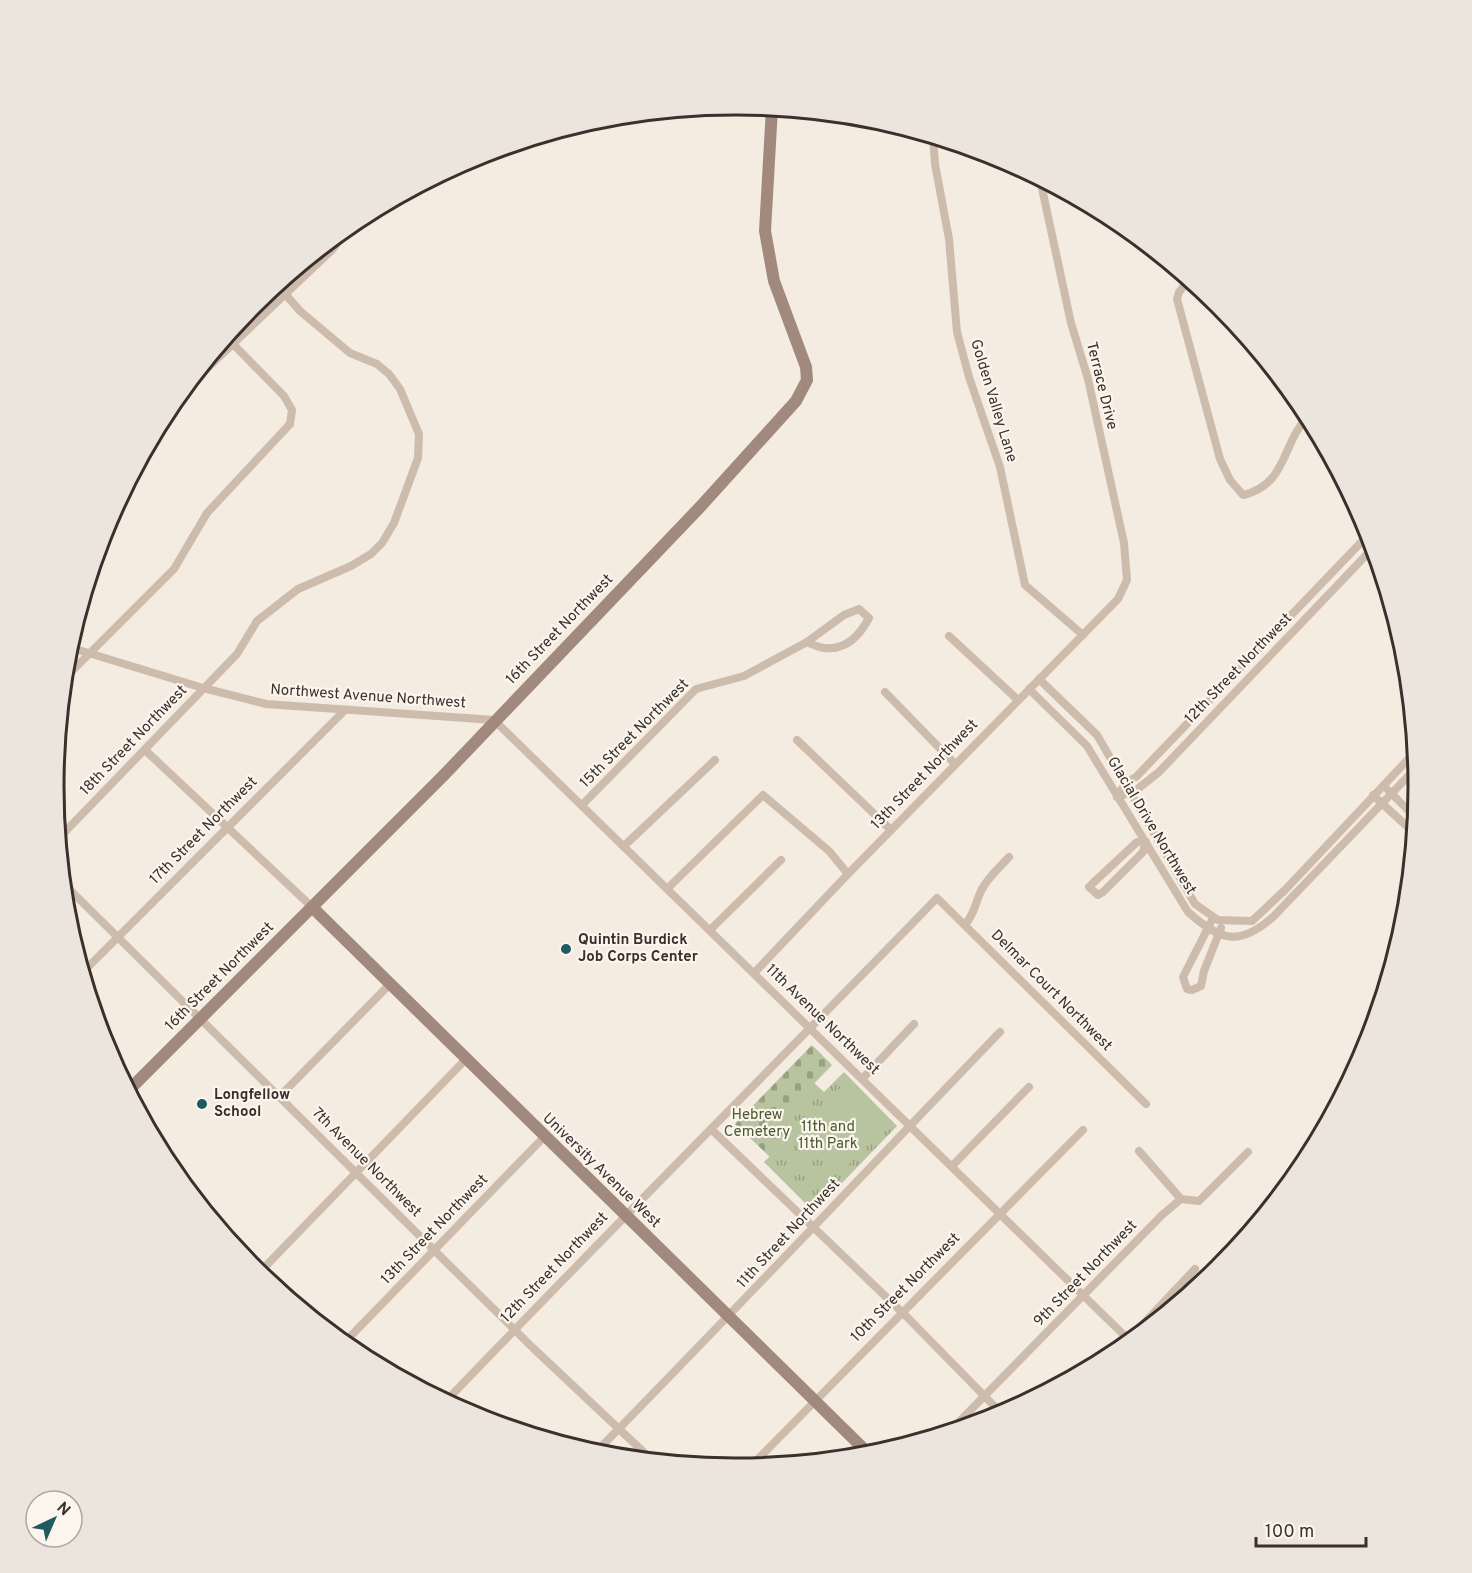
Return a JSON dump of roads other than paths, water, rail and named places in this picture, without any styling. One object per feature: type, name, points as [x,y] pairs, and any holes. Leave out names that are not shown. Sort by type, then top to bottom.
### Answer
[{"type":"street","name":"16th Street Northwest","points":[[135,1084],[442,776],[701,506],[796,401],[807,380],[806,367],[774,281],[765,231],[772,116]]},
{"type":"street","name":"Golden Valley Lane","points":[[934,145],[935,165],[949,239],[957,332],[969,377],[1000,467],[1025,585],[1083,635]]},
{"type":"street","name":"Terrace Drive","points":[[1043,189],[1071,323],[1088,379],[1124,543],[1127,580],[1118,599]]},
{"type":"street","points":[[225,352],[330,252]]},
{"type":"street","points":[[1184,287],[1177,299],[1220,459],[1230,480],[1243,495],[1256,492],[1279,471],[1302,425]]},
{"type":"street","name":"18th Street Northwest","points":[[66,831],[237,654],[257,621],[298,589],[351,566],[371,554],[382,543],[394,523],[418,458],[419,434],[400,389],[389,374],[377,364],[350,353],[283,292]]},
{"type":"street","points":[[75,668],[174,569],[207,513],[290,424],[292,410],[284,396],[234,345]]},
{"type":"street","points":[[1117,797],[1126,782],[1136,777],[1361,542]]},
{"type":"street","name":"12th Street Northwest","points":[[1117,797],[1132,792],[1159,772],[1366,555]]},
{"type":"street","name":"13th Street Northwest","points":[[754,973],[1118,599]]},
{"type":"street","name":"15th Street Northwest","points":[[582,805],[696,688],[744,676],[807,642],[843,615],[859,609],[869,618],[860,635],[833,650],[822,650],[807,642]]},
{"type":"street","points":[[949,636],[1018,700]]},
{"type":"street","name":"Northwest Avenue Northwest","points":[[78,650],[203,688],[266,704],[494,720]]},
{"type":"street","points":[[1039,679],[1097,735],[1195,904],[1213,918],[1224,921],[1252,921],[1285,890],[1407,760]]},
{"type":"street","name":"Glacial Drive Northwest","points":[[1029,689],[1088,746],[1183,904],[1207,928],[1232,937],[1254,933],[1408,777]]},
{"type":"street","points":[[885,692],[955,764]]},
{"type":"street","name":"17th Street Northwest","points":[[89,966],[345,710]]},
{"type":"street","name":"11th Avenue Northwest","points":[[494,720],[1124,1334]]},
{"type":"street","points":[[797,740],[891,830]]},
{"type":"street","points":[[146,750],[312,907]]},
{"type":"street","points":[[624,846],[715,760]]},
{"type":"street","points":[[1383,785],[1407,809]]},
{"type":"street","points":[[667,889],[763,795],[829,851],[848,874]]},
{"type":"street","points":[[1373,795],[1406,826]]},
{"type":"street","points":[[1146,843],[1137,842],[1093,882],[1089,887],[1092,892],[1098,895],[1103,892],[1143,852],[1146,843],[1154,836]]},
{"type":"street","points":[[965,925],[976,911],[980,893],[986,882],[1009,858]]},
{"type":"street","points":[[710,930],[781,860]]},
{"type":"street","name":"7th Avenue Northwest","points":[[73,893],[515,1329],[643,1451]]},
{"type":"street","name":"12th Street Northwest","points":[[452,1395],[937,898]]},
{"type":"street","name":"Delmar Court Northwest","points":[[937,898],[1146,1104]]},
{"type":"street","name":"University Avenue West","points":[[312,907],[861,1446]]},
{"type":"street","points":[[1213,918],[1183,977],[1187,989],[1201,986],[1204,971],[1224,921]]},
{"type":"street","points":[[280,1096],[390,984]]},
{"type":"street","points":[[862,1079],[914,1024]]},
{"type":"street","name":"11th Street Northwest","points":[[603,1445],[1000,1032]]},
{"type":"street","points":[[266,1266],[466,1059]]},
{"type":"street","points":[[952,1166],[1029,1087]]},
{"type":"street","points":[[712,1130],[901,1312],[994,1407]]},
{"type":"street","name":"10th Street Northwest","points":[[759,1457],[1083,1130]]},
{"type":"street","name":"13th Street Northwest","points":[[351,1336],[545,1136]]},
{"type":"street","points":[[1139,1151],[1181,1199]]},
{"type":"street","name":"9th Street Northwest","points":[[964,1418],[1162,1215],[1181,1199],[1200,1201],[1248,1152]]},
{"type":"street","points":[[1162,1305],[1195,1269]]},
{"type":"place","name":"Quintin Burdick Job Corps Center","points":[[566,949]]},
{"type":"place","name":"Longfellow School","points":[[202,1104]]},
{"type":"park label","name":"Hebrew Cemetery","points":[[757,1124]]},
{"type":"park label","name":"11th and 11th Park","points":[[828,1136]]}]
